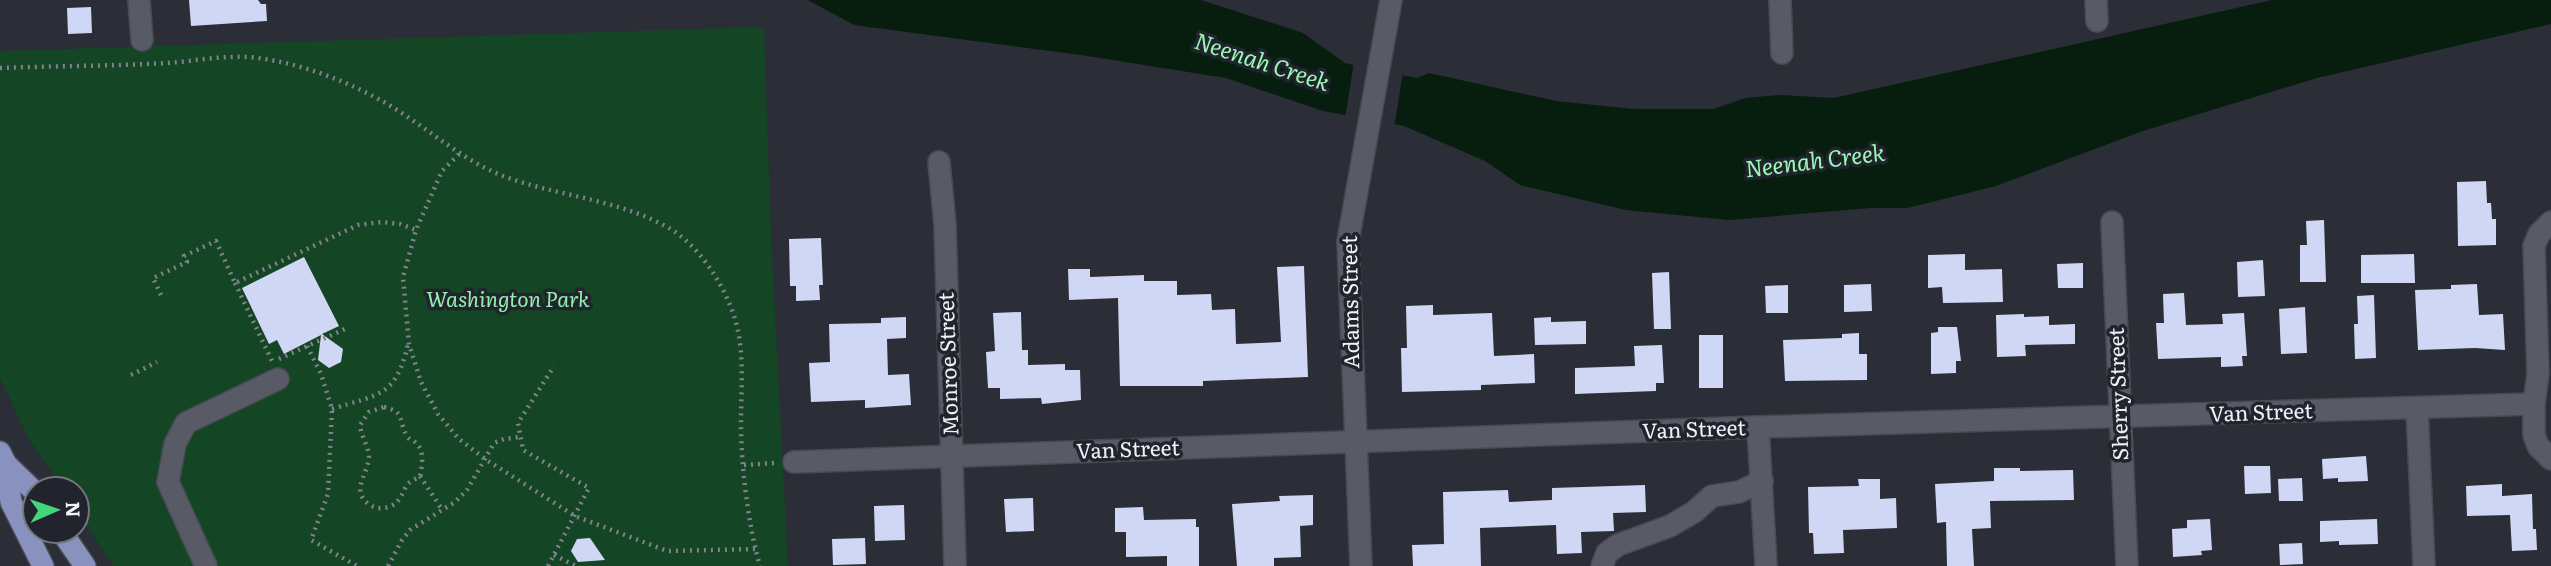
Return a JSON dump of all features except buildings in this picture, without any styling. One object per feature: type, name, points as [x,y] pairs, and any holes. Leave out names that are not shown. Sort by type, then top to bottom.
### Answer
[{"type":"main road","points":[[3,458],[21,477]]},
{"type":"main road","points":[[3,458],[11,502],[44,566]]},
{"type":"main road","points":[[71,545],[85,566]]},
{"type":"street","points":[[139,0],[142,40]]},
{"type":"street","name":"Adams Street","points":[[1361,566],[1348,241],[1391,0]]},
{"type":"street","points":[[1780,0],[1782,53]]},
{"type":"street","name":"Monroe Street","points":[[939,162],[945,225],[955,566]]},
{"type":"street","name":"Sherry Street","points":[[2112,222],[2127,566]]},
{"type":"street","points":[[2551,222],[2542,229],[2534,246],[2538,374],[2534,435],[2538,446],[2551,459]]},
{"type":"street","points":[[206,566],[168,482],[175,444],[186,423],[278,379]]},
{"type":"street","name":"Van Street","points":[[787,462],[1758,427],[2534,404]]},
{"type":"street","points":[[2417,408],[2424,566]]},
{"type":"street","points":[[1758,427],[1766,566]]},
{"type":"street","points":[[1602,566],[1607,553],[1618,545],[1670,526],[1694,512],[1712,496],[1739,492],[1762,481]]},
{"type":"path","points":[[0,68],[165,63],[254,57],[286,62],[356,88],[391,106],[459,154],[502,176],[632,211],[669,228],[693,247],[713,273],[731,306],[740,340],[744,464],[755,549],[760,566]]},
{"type":"path","points":[[459,154],[442,171],[416,230],[402,277],[409,344],[421,382],[438,414],[459,439],[485,459],[575,516],[667,551],[755,549]]},
{"type":"path","points":[[235,283],[358,225],[382,222],[400,224],[416,230]]},
{"type":"path","points":[[161,295],[153,278],[187,262],[184,256],[216,241],[273,362],[346,328]]},
{"type":"path","points":[[332,410],[385,392],[395,383],[409,344]]},
{"type":"path","points":[[307,346],[321,374],[332,410],[328,494],[311,540],[357,566]]},
{"type":"path","points":[[131,375],[157,362]]},
{"type":"path","points":[[548,566],[589,488],[523,450],[518,423],[554,366]]},
{"type":"path","points":[[370,397],[376,408]]},
{"type":"path","points":[[420,476],[408,484],[392,506],[376,508],[364,500],[360,486],[369,456],[360,425],[363,418],[376,408],[393,409],[400,415],[408,438],[417,443],[421,451],[420,476],[443,511]]},
{"type":"path","points":[[388,566],[410,530],[443,511],[467,490],[494,443],[520,437]]},
{"type":"path","points":[[744,464],[787,462]]},
{"type":"path","points":[[554,555],[576,566]]},
{"type":"green space","name":"Washington Park","points":[[764,27],[771,235],[788,566],[113,566],[91,532],[91,475],[53,475],[27,436],[0,378],[0,51]]},
{"type":"water","name":"Neenah Creek","points":[[808,0],[1201,0],[1303,33],[1345,63],[1417,78],[1429,73],[1556,101],[1633,109],[1714,109],[1745,98],[1780,95],[1834,98],[2272,0],[2551,0],[2551,24],[2317,78],[2143,131],[1996,186],[1907,208],[1871,208],[1729,220],[1626,210],[1520,185],[1485,161],[1404,126],[1323,111],[1226,78],[1081,55],[854,25]]},
{"type":"pier","points":[[1354,61],[1403,72],[1394,128],[1345,119]]}]
